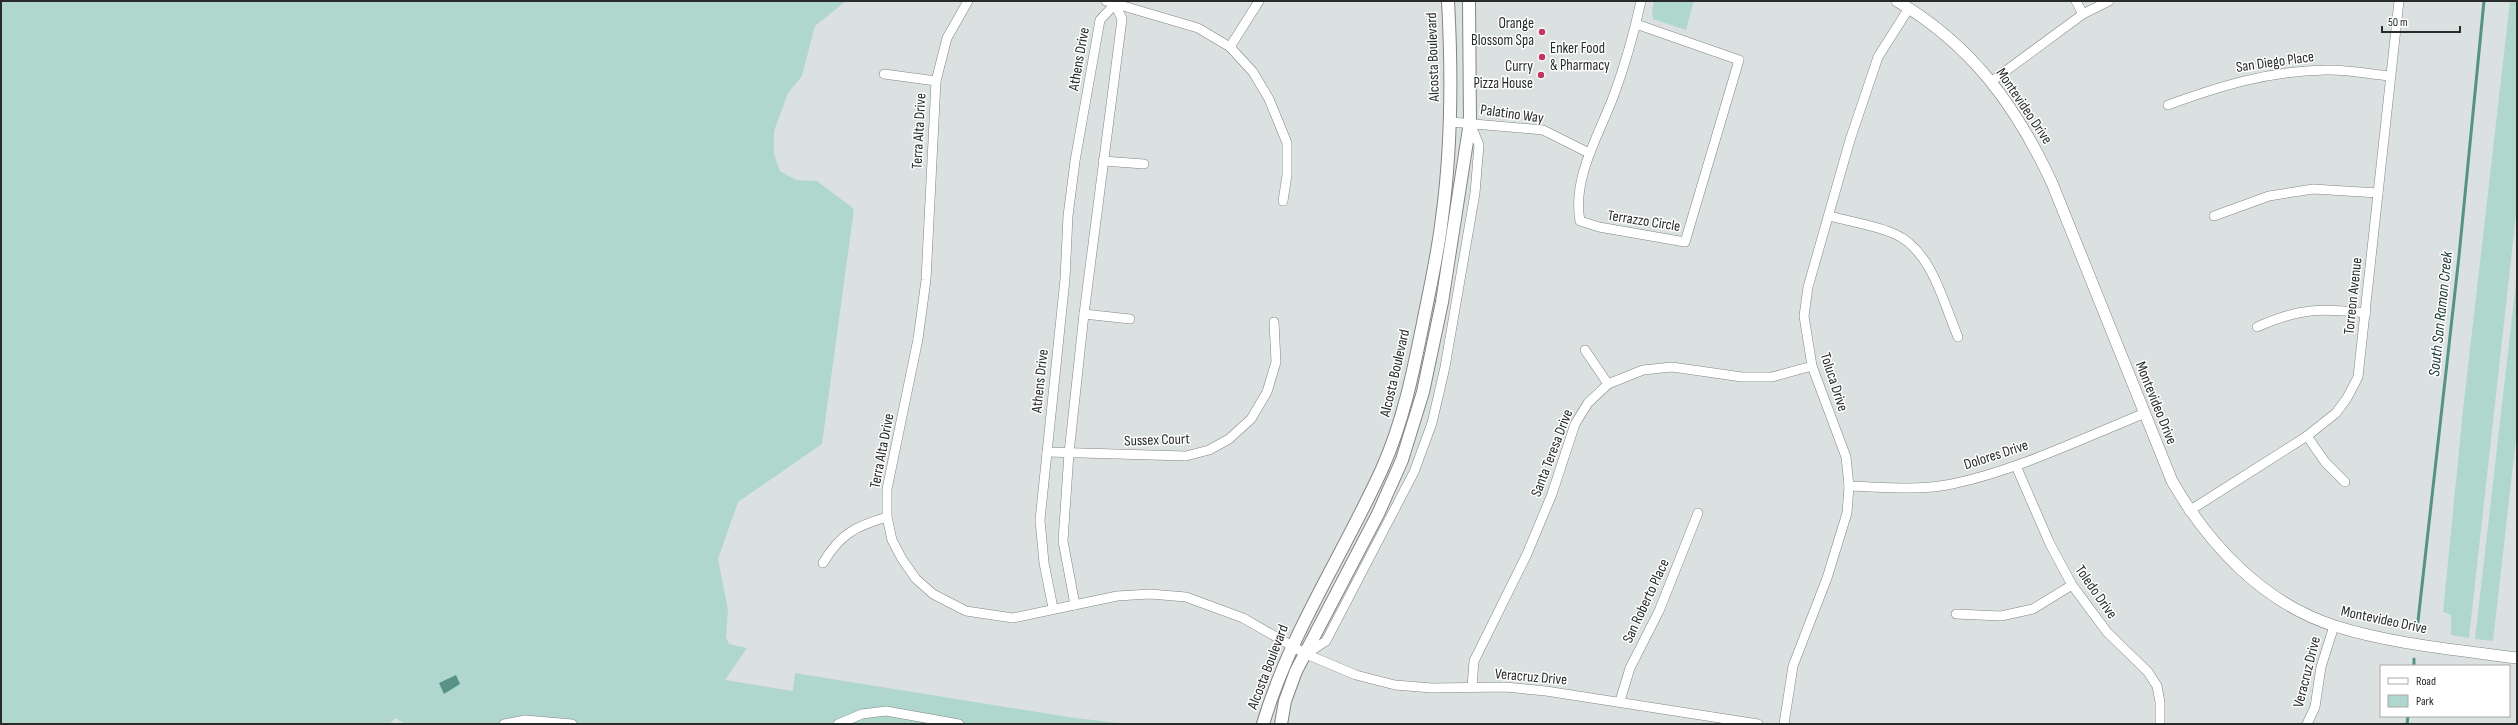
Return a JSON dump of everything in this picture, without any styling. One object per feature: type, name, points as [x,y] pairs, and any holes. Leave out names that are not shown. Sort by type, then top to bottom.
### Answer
[{"type":"main road","name":"Alcosta Boulevard","points":[[1263,724],[1271,697],[1292,647],[1382,469],[1404,411],[1412,379],[1442,218],[1451,122],[1452,51],[1448,1]]},
{"type":"main road","name":"Alcosta Boulevard","points":[[1281,724],[1285,701],[1296,671],[1378,514],[1402,460],[1424,392],[1442,302],[1470,122],[1469,1]]},
{"type":"street","name":"Terra Alta Drive","points":[[968,1],[947,38],[936,81],[926,280],[918,339],[889,473],[887,517],[892,540],[902,559],[916,579],[933,594],[966,611],[1013,618],[1053,608],[1117,596],[1150,594],[1186,597],[1243,618],[1292,647]]},
{"type":"street","points":[[1106,1],[1116,2],[1198,28],[1230,47],[1253,72],[1269,99],[1287,143],[1287,175],[1282,201]]},
{"type":"street","points":[[1230,47],[1259,1]]},
{"type":"street","name":"Terrazzo Circle","points":[[1636,24],[1739,60],[1685,242],[1599,227],[1580,221],[1577,204],[1589,153],[1614,96],[1636,24],[1641,1]]},
{"type":"street","name":"Montevideo Drive","points":[[1897,1],[1936,28],[1992,81],[2033,142],[2052,183],[2143,414],[2172,481],[2189,511],[2228,558],[2263,588],[2302,612],[2334,626],[2362,634],[2517,658]]},
{"type":"street","points":[[2076,1],[2084,14]]},
{"type":"street","points":[[1992,81],[2084,14],[2109,1]]},
{"type":"street","name":"Torreon Avenue","points":[[2189,511],[2307,436],[2336,413],[2347,398],[2358,377],[2399,1]]},
{"type":"street","points":[[1075,605],[1063,540],[1069,453],[1084,314],[1122,19],[1116,2]]},
{"type":"street","name":"Athens Drive","points":[[1053,608],[1044,562],[1040,520],[1075,161],[1100,20],[1116,2]]},
{"type":"street","name":"Toluca Drive","points":[[1784,724],[1793,666],[1827,578],[1847,513],[1849,486],[1846,456],[1812,366],[1804,316],[1808,287],[1830,216],[1850,140],[1878,57],[1909,8]]},
{"type":"street","name":"San Diego Place","points":[[2168,105],[2226,84],[2279,73],[2327,70],[2390,76]]},
{"type":"street","points":[[884,74],[936,81]]},
{"type":"street","name":"Palatino Way","points":[[1451,122],[1470,122],[1543,130],[1589,153]]},
{"type":"street","name":"Alcosta Boulevard","points":[[1306,654],[1326,641],[1414,472],[1432,423],[1446,367],[1475,193],[1479,145],[1470,122]]},
{"type":"street","points":[[1103,161],[1144,164]]},
{"type":"street","points":[[2214,216],[2269,196],[2313,189],[2378,193]]},
{"type":"street","points":[[1830,216],[1895,234],[1915,248],[1929,268],[1958,337]]},
{"type":"street","points":[[2257,327],[2276,318],[2304,310],[2328,309],[2366,313]]},
{"type":"street","points":[[1084,314],[1130,319]]},
{"type":"street","name":"Sussex Court","points":[[1047,452],[1186,456],[1209,450],[1229,439],[1251,419],[1267,392],[1276,362],[1274,322]]},
{"type":"street","points":[[1585,350],[1608,384]]},
{"type":"street","name":"Santa Teresa Drive","points":[[1472,687],[1474,661],[1527,554],[1552,494],[1575,424],[1588,403],[1608,384],[1643,370],[1672,367],[1742,377],[1772,377],[1812,366]]},
{"type":"street","name":"Dolores Drive","points":[[1849,486],[1899,488],[1951,484],[2016,466],[2143,414]]},
{"type":"street","points":[[2307,436],[2326,462],[2345,482]]},
{"type":"street","name":"Toledo Drive","points":[[2016,466],[2050,544],[2072,585],[2107,632],[2148,672],[2157,686],[2160,702],[2160,724]]},
{"type":"street","name":"San Roberto Place","points":[[1620,701],[1630,668],[1659,611],[1698,513]]},
{"type":"street","points":[[823,563],[831,549],[847,533],[861,524],[887,517]]},
{"type":"street","points":[[1956,614],[2001,616],[2033,609],[2072,585]]},
{"type":"street","name":"Veracruz Drive","points":[[2308,724],[2314,707],[2321,667],[2334,626]]},
{"type":"street","name":"Veracruz Drive","points":[[1292,647],[1356,675],[1395,685],[1432,688],[1472,687],[1546,691],[1620,701],[1758,724]]},
{"type":"street","points":[[838,724],[862,714],[886,711],[959,724]]},
{"type":"street","points":[[504,724],[525,720],[572,724]]},
{"type":"green space","points":[[1,1],[846,1],[815,26],[802,76],[788,93],[774,131],[774,154],[780,171],[796,180],[817,181],[854,209],[822,444],[738,502],[718,559],[728,610],[726,637],[729,644],[747,648],[725,680],[793,691],[795,673],[1068,717],[1126,724],[405,724],[396,718],[389,724],[1,724]]},
{"type":"green space","points":[[1654,1],[1694,1],[1686,30],[1653,19],[1652,10]]},
{"type":"green space","points":[[2510,1],[2517,1],[2517,205],[2469,638],[2451,635],[2451,615],[2443,612],[2463,410]]},
{"type":"green space","points":[[2517,274],[2517,430],[2493,641],[2475,639]]},
{"type":"shaded area","points":[[456,675],[460,684],[444,694],[439,683]]},
{"type":"waterway","name":"South San Ramon Creek","points":[[2417,630],[2459,256],[2484,1]]},
{"type":"waterway","name":"South San Ramon Creek","points":[[2414,659],[2414,665]]},
{"type":"waterway","name":"South San Ramon Creek","points":[[2407,724],[2408,717]]},
{"type":"place","name":"Orange Blossom Spa","points":[[1542,32]]},
{"type":"place","name":"Enker Food & Pharmacy","points":[[1542,57]]},
{"type":"place","name":"Curry Pizza House","points":[[1541,75]]}]
